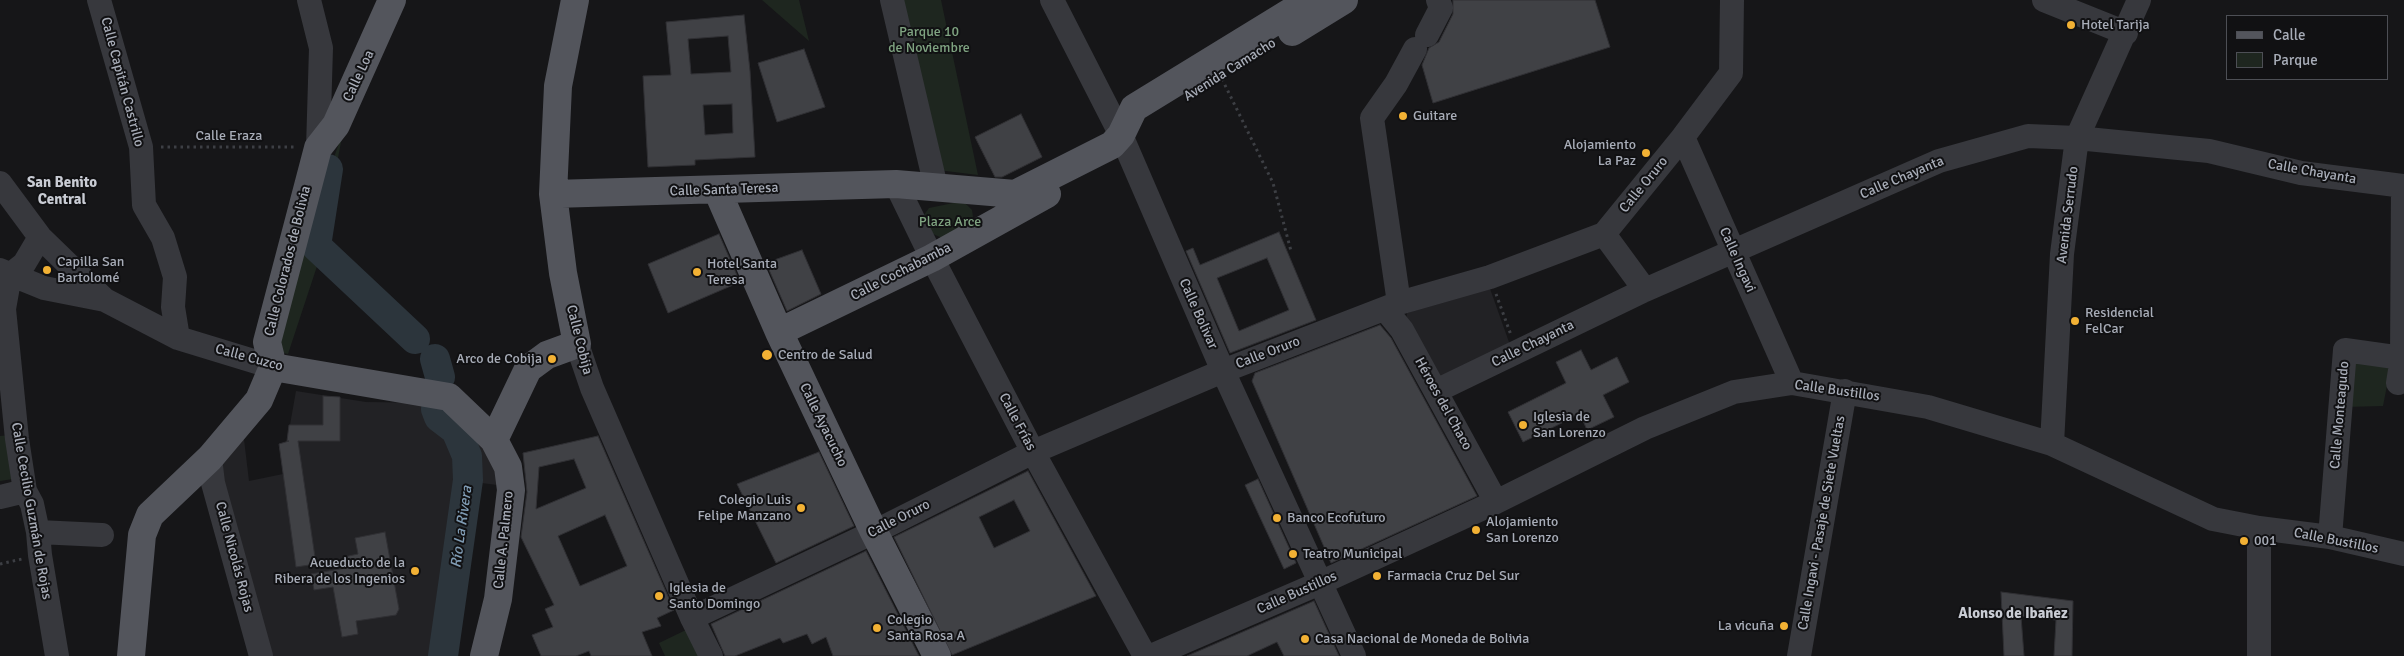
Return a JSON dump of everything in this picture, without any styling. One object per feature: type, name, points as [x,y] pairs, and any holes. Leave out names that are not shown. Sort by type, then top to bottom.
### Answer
[{"type":"main road","name":"Calle Loa","points":[[318,148],[336,125],[392,0]]},
{"type":"main road","name":"Calle Cobija","points":[[574,0],[558,86],[552,194],[563,273],[577,344]]},
{"type":"main road","name":"Avenida Camacho","points":[[1124,143],[1134,108],[1310,0]]},
{"type":"main road","name":"Avenida Camacho","points":[[1124,143],[1142,125],[1344,0]]},
{"type":"main road","points":[[896,184],[1015,194],[1112,145],[1124,143]]},
{"type":"main road","name":"Calle Cochabamba","points":[[779,332],[932,258],[998,221],[1124,143]]},
{"type":"main road","name":"Calle Colorados de Bolivia","points":[[273,367],[267,342],[318,148]]},
{"type":"main road","name":"Calle Santa Teresa","points":[[552,194],[896,184]]},
{"type":"main road","name":"Calle Ayacucho","points":[[717,190],[742,252],[779,332],[874,532],[937,656]]},
{"type":"main road","points":[[494,440],[528,369],[547,355],[577,344]]},
{"type":"main road","points":[[131,656],[142,536],[150,515],[210,458],[259,400],[273,367]]},
{"type":"main road","name":"Calle Cuzco","points":[[273,367],[449,397],[494,440]]},
{"type":"main road","name":"Calle A. Palmero","points":[[484,656],[498,599],[511,490],[508,466],[494,440]]},
{"type":"street","name":"Calle Capitán Castrillo","points":[[99,0],[141,147],[144,205],[163,238],[175,277],[173,307],[178,338]]},
{"type":"street","name":"Calle Colorados de Bolivia","points":[[309,0],[321,48],[318,148]]},
{"type":"street","points":[[892,0],[936,188]]},
{"type":"street","name":"Calle Bolivar","points":[[1052,0],[1124,143],[1223,371],[1354,656]]},
{"type":"street","points":[[1392,306],[1372,118],[1396,84],[1441,8],[1438,0]]},
{"type":"street","name":"Calle Oruro","points":[[692,618],[874,532],[1033,452],[1223,371],[1392,306],[1490,277],[1604,234],[1683,137],[1731,73],[1732,0]]},
{"type":"street","points":[[2044,0],[2126,33]]},
{"type":"street","name":"Avenida Serrudo","points":[[2052,444],[2062,263],[2077,138],[2126,33],[2139,0]]},
{"type":"street","name":"Calle Chayanta","points":[[1436,391],[1645,290],[1939,161],[2028,136],[2077,138],[2209,151],[2301,173],[2404,186]]},
{"type":"street","name":"Calle Ingavi","points":[[1683,137],[1792,383]]},
{"type":"street","points":[[0,182],[40,237],[105,300]]},
{"type":"street","name":"Calle Frías","points":[[896,184],[932,258],[1033,452],[1144,656]]},
{"type":"street","points":[[2398,383],[2402,358],[2404,186]]},
{"type":"street","points":[[989,192],[998,221]]},
{"type":"street","points":[[1604,234],[1645,290]]},
{"type":"street","points":[[5,273],[24,264],[40,237]]},
{"type":"street","name":"Calle Cuzco","points":[[5,273],[44,288],[105,300],[178,338],[273,367]]},
{"type":"street","name":"Calle Cecilio Guzmán de Rojas","points":[[5,273],[4,309],[8,439],[25,491],[32,504],[57,656]]},
{"type":"street","name":"Héroes del Chaco","points":[[1392,306],[1402,330],[1496,502]]},
{"type":"street","name":"Calle Cobija","points":[[577,344],[592,388],[692,618],[711,656]]},
{"type":"street","name":"Calle Monteagudo","points":[[2330,537],[2345,350],[2402,358]]},
{"type":"street","name":"Calle Bustillos","points":[[1151,656],[1320,583],[1496,502],[1645,428],[1734,392],[1792,383],[1928,407],[2052,444],[2214,519],[2259,528],[2330,537],[2404,554]]},
{"type":"street","name":"Calle Ingavi - Pasaje de Siete Vueltas","points":[[1799,656],[1845,391]]},
{"type":"street","name":"Calle Nicolás Rojas","points":[[210,458],[213,483],[261,656]]},
{"type":"street","points":[[0,497],[25,491]]},
{"type":"street","points":[[2259,528],[2259,656]]},
{"type":"street","points":[[38,532],[102,535]]},
{"type":"path","points":[[1221,76],[1273,183],[1291,251]]},
{"type":"path","name":"Calle Eraza","points":[[141,147],[318,148]]},
{"type":"path","points":[[1490,277],[1517,352]]},
{"type":"shaded area","points":[[1488,283],[1510,345],[1441,380],[1406,321],[1407,313]]},
{"type":"shaded area","points":[[296,391],[366,402],[437,403],[483,448],[498,470],[497,485],[466,481],[438,656],[272,656],[217,461],[243,431],[249,481],[283,474],[279,444],[287,442]]},
{"type":"green space","points":[[762,0],[799,0],[809,41]]},
{"type":"green space","name":"Parque 10 de Noviembre","points":[[898,0],[941,0],[978,175],[938,170]]},
{"type":"green space","points":[[343,132],[331,194],[326,239],[288,354],[279,352],[314,213]]},
{"type":"green space","name":"Plaza Arce","points":[[963,201],[972,210],[974,224],[949,241],[933,234],[924,215],[929,208]]},
{"type":"green space","points":[[2392,360],[2383,406],[2345,407],[2350,363]]},
{"type":"green space","points":[[11,435],[13,479],[0,481],[0,436]]},
{"type":"green space","points":[[688,629],[702,656],[665,656],[659,643]]},
{"type":"building","points":[[1453,0],[1595,0],[1610,47],[1433,103],[1422,65],[1429,48],[1439,42],[1453,14]]},
{"type":"building","points":[[744,15],[750,71],[755,157],[695,160],[695,165],[648,167],[643,76],[671,75],[666,22]],"holes":[[[728,36],[731,72],[691,74],[688,39]],[[732,104],[733,133],[705,135],[703,105]]]},
{"type":"building","points":[[804,49],[825,107],[777,122],[758,63]]},
{"type":"building","points":[[1021,114],[1042,157],[1002,177],[995,177],[975,137]]},
{"type":"building","points":[[1279,232],[1316,320],[1230,353],[1186,251],[1193,248],[1200,265]],"holes":[[[1267,258],[1289,310],[1239,331],[1217,278]]]},
{"type":"building","name":"Hotel Santa Teresa","points":[[719,234],[740,282],[668,313],[648,264]]},
{"type":"building","points":[[802,250],[821,294],[787,311],[766,263]]},
{"type":"building","points":[[1380,325],[1391,338],[1477,496],[1331,563],[1252,381],[1255,373]]},
{"type":"building","points":[[1581,350],[1591,370],[1617,357],[1629,382],[1603,395],[1614,417],[1587,430],[1580,414],[1523,442],[1508,412],[1566,383],[1556,362]]},
{"type":"building","points":[[323,396],[340,397],[340,441],[298,441],[316,564],[296,567],[279,444],[289,441],[287,441],[289,425],[323,425]]},
{"type":"building","points":[[598,436],[674,610],[657,618],[661,626],[642,632],[652,656],[591,656],[589,651],[576,656],[541,656],[532,635],[553,627],[545,609],[554,605],[521,537],[527,492],[523,453]],"holes":[[[574,459],[586,488],[536,509],[539,467]],[[605,515],[627,566],[580,586],[558,536]]]},
{"type":"building","name":"Colegio Luis Felipe Manzano","points":[[819,452],[854,526],[776,563],[737,484]]},
{"type":"building","points":[[1028,471],[1096,596],[952,655],[894,537]],"holes":[[[1014,500],[1030,531],[994,548],[979,517]]]},
{"type":"building","points":[[1258,479],[1296,563],[1284,569],[1245,485]]},
{"type":"building","points":[[385,532],[399,609],[396,615],[356,621],[358,634],[342,637],[333,587],[314,590],[311,574],[346,568],[344,557],[358,554],[355,538]]},
{"type":"building","points":[[866,551],[919,656],[833,656],[826,637],[812,644],[807,634],[783,643],[780,638],[735,656],[725,656],[711,624]]},
{"type":"building","points":[[2001,592],[2073,601],[2072,656],[2054,656],[2056,620],[2021,616],[2024,656],[2004,656]]},
{"type":"building","name":"Casa Nacional de Moneda de Bolivia","points":[[1314,601],[1339,656],[1284,656],[1277,642],[1247,656],[1187,656]]},
{"type":"waterway","name":"Río La Rivera","points":[[328,169],[316,246],[415,339]]},
{"type":"waterway","name":"Río La Rivera","points":[[435,359],[440,377]]},
{"type":"waterway","name":"Río La Rivera","points":[[436,409],[439,417],[456,430],[467,456],[468,480],[443,656]]},
{"type":"place","name":"Hotel Tarija","points":[[2071,25]]},
{"type":"place","name":"Guitare","points":[[1403,116]]},
{"type":"place","name":"Alojamiento La Paz","points":[[1646,153]]},
{"type":"place","name":"Capilla San Bartolomé","points":[[47,270]]},
{"type":"place","name":"Hotel Santa Teresa","points":[[697,272]]},
{"type":"place","name":"Residencial FelCar","points":[[2075,321]]},
{"type":"place","name":"Centro de Salud","points":[[767,355]]},
{"type":"place","name":"Arco de Cobija","points":[[552,359]]},
{"type":"place","name":"Iglesia de San Lorenzo","points":[[1523,425]]},
{"type":"place","name":"Colegio Luis Felipe Manzano","points":[[801,508]]},
{"type":"place","name":"Banco Ecofuturo","points":[[1277,518]]},
{"type":"place","name":"Alojamiento San Lorenzo","points":[[1476,530]]},
{"type":"place","name":"001","points":[[2244,541]]},
{"type":"place","name":"Teatro Municipal","points":[[1293,554]]},
{"type":"place","name":"Acueducto de la Ribera de los Ingenios","points":[[415,571]]},
{"type":"place","name":"Farmacia Cruz Del Sur","points":[[1377,576]]},
{"type":"place","name":"Iglesia de Santo Domingo","points":[[659,596]]},
{"type":"place","name":"La vicuña","points":[[1784,626]]},
{"type":"place","name":"Colegio Santa Rosa A","points":[[877,628]]},
{"type":"place","name":"Casa Nacional de Moneda de Bolivia","points":[[1305,639]]},
{"type":"district","name":"San Benito Central","points":[[62,192]]},
{"type":"district","name":"Alonso de Ibañez","points":[[2013,614]]}]
